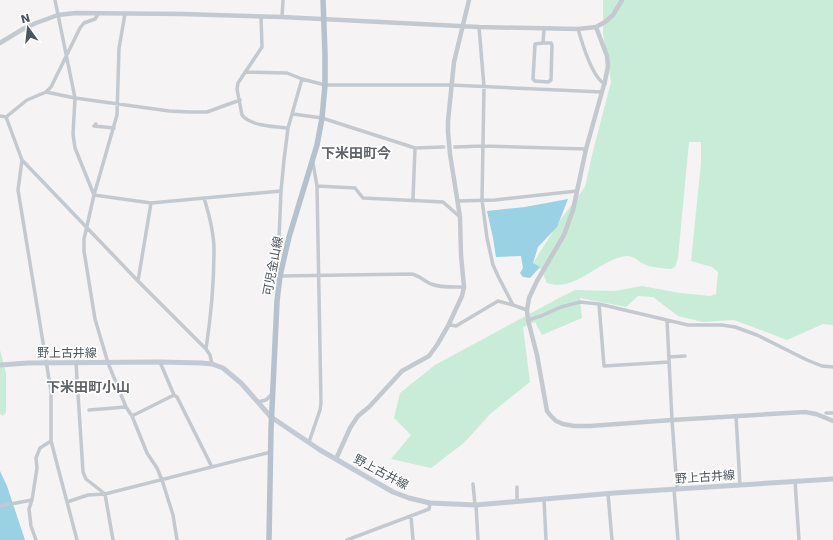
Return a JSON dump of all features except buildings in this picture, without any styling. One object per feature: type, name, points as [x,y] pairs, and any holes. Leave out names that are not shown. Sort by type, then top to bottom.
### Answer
[{"type":"main road","name":"可児金山線","points":[[269,540],[271,417],[277,300],[280,276],[289,237],[317,145],[322,118],[325,85],[323,0]]},
{"type":"main road","name":"野上古井線","points":[[0,365],[28,363],[160,362],[201,362],[212,364],[223,368],[241,383],[271,417],[309,442],[393,492],[430,503],[476,505],[675,489],[833,479]]},
{"type":"street","points":[[55,0],[75,98],[73,134],[75,148],[94,195]]},
{"type":"street","points":[[282,17],[283,0]]},
{"type":"street","points":[[336,459],[350,428],[358,416],[369,408],[402,371],[429,356],[448,326],[462,296],[464,287],[460,217],[448,132],[454,62],[464,26],[469,0]]},
{"type":"street","points":[[0,43],[23,29],[58,15],[76,13],[282,17],[479,27],[578,30],[596,27],[606,22],[622,0]]},
{"type":"street","points":[[0,116],[6,117],[27,100],[46,92],[51,87],[80,28],[84,23],[95,19],[99,13]]},
{"type":"street","points":[[125,14],[119,48],[118,115],[94,195],[84,239],[84,251],[95,320],[108,363],[147,453],[157,468],[162,480],[173,515],[177,540]]},
{"type":"street","points":[[261,17],[262,47],[238,83],[237,89],[242,115],[245,118],[262,125],[288,128]]},
{"type":"street","points":[[479,27],[484,87],[482,200],[487,238],[493,265],[513,305]]},
{"type":"street","points":[[596,27],[607,56],[608,66],[605,84],[586,149],[574,210],[564,235],[537,281],[529,298],[527,310],[547,411],[556,421],[574,426],[804,412],[816,414],[833,421]]},
{"type":"street","points":[[543,43],[544,29]]},
{"type":"street","points":[[578,30],[586,56],[599,81],[605,84]]},
{"type":"street","points":[[543,43],[551,43],[552,45],[551,80],[548,82],[535,81],[533,79],[535,44],[543,43]]},
{"type":"street","points":[[245,72],[287,73],[302,79],[325,85],[451,85],[602,92]]},
{"type":"street","points":[[302,79],[288,128],[284,160],[278,262],[280,276],[411,274],[437,286],[448,288],[464,287]]},
{"type":"street","points":[[46,92],[75,98],[169,111],[207,112],[240,100]]},
{"type":"street","points":[[293,114],[322,118],[415,148],[442,147]]},
{"type":"street","points":[[6,117],[22,160],[138,281],[206,349],[210,355],[212,364]]},
{"type":"street","points":[[96,124],[94,126],[114,128]]},
{"type":"street","points":[[456,147],[483,146],[586,149]]},
{"type":"street","points":[[413,199],[415,148]]},
{"type":"street","points":[[22,160],[18,190],[47,364],[51,401],[51,441],[78,540]]},
{"type":"street","points":[[309,442],[321,403],[317,186],[312,160]]},
{"type":"street","points":[[317,186],[355,188],[363,198],[413,199],[443,202],[460,217]]},
{"type":"street","points":[[94,195],[151,203],[281,191]]},
{"type":"street","points":[[458,201],[495,200],[577,191]]},
{"type":"street","points":[[204,198],[210,220],[214,248],[212,298],[206,349]]},
{"type":"street","points":[[138,281],[151,203]]},
{"type":"street","points":[[448,326],[456,326],[498,301],[527,310]]},
{"type":"street","points":[[528,320],[541,316],[561,306],[580,302],[599,304],[688,325],[722,325],[735,327],[757,335],[807,360],[822,366],[833,367]]},
{"type":"street","points":[[599,304],[604,366],[668,362]]},
{"type":"street","points":[[667,320],[678,540]]},
{"type":"street","points":[[669,357],[685,356]]},
{"type":"street","points":[[160,362],[174,394],[212,467]]},
{"type":"street","points":[[76,363],[83,472],[86,479],[105,494],[112,540]]},
{"type":"street","points":[[258,402],[266,400],[272,393]]},
{"type":"street","points":[[132,416],[174,394]]},
{"type":"street","points":[[89,410],[126,407]]},
{"type":"street","points":[[826,413],[833,413]]},
{"type":"street","points":[[736,416],[740,485]]},
{"type":"street","points":[[36,540],[31,526],[29,509],[32,500],[36,458],[40,448],[51,441]]},
{"type":"street","points":[[67,502],[88,495],[105,494],[271,452]]},
{"type":"street","points":[[795,481],[798,540]]},
{"type":"street","points":[[473,484],[478,540]]},
{"type":"street","points":[[517,487],[517,501]]},
{"type":"street","points":[[608,494],[612,540]]},
{"type":"street","points":[[544,499],[546,540]]},
{"type":"street","points":[[0,506],[32,500]]},
{"type":"street","points":[[347,540],[429,509],[430,503]]},
{"type":"street","points":[[411,516],[414,540]]},
{"type":"green space","points":[[603,0],[833,0],[833,325],[823,324],[787,340],[734,320],[703,322],[678,316],[653,297],[638,296],[626,307],[580,298],[582,318],[542,335],[535,322],[523,327],[530,382],[490,414],[465,442],[431,468],[391,459],[411,435],[394,418],[400,393],[435,365],[559,298],[575,290],[615,291],[642,286],[680,293],[710,296],[716,294],[718,272],[712,267],[691,261],[701,163],[701,142],[689,142],[678,258],[675,267],[671,269],[652,267],[627,256],[607,262],[578,279],[558,285],[547,283],[541,269],[533,263],[561,219],[585,187],[611,82],[603,33]]},
{"type":"green space","points":[[0,350],[6,373],[6,412],[3,416],[0,414]]},
{"type":"water","points":[[568,199],[557,227],[538,247],[533,263],[540,267],[530,278],[523,277],[520,273],[523,268],[521,256],[496,257],[487,211],[525,207]]},
{"type":"water","points":[[0,471],[7,486],[25,540],[0,540]]},
{"type":"tunnel","points":[[442,147],[456,147]]},
{"type":"district","name":"下米田町今","points":[[356,153]]},
{"type":"district","name":"下米田町小山","points":[[88,387]]}]
